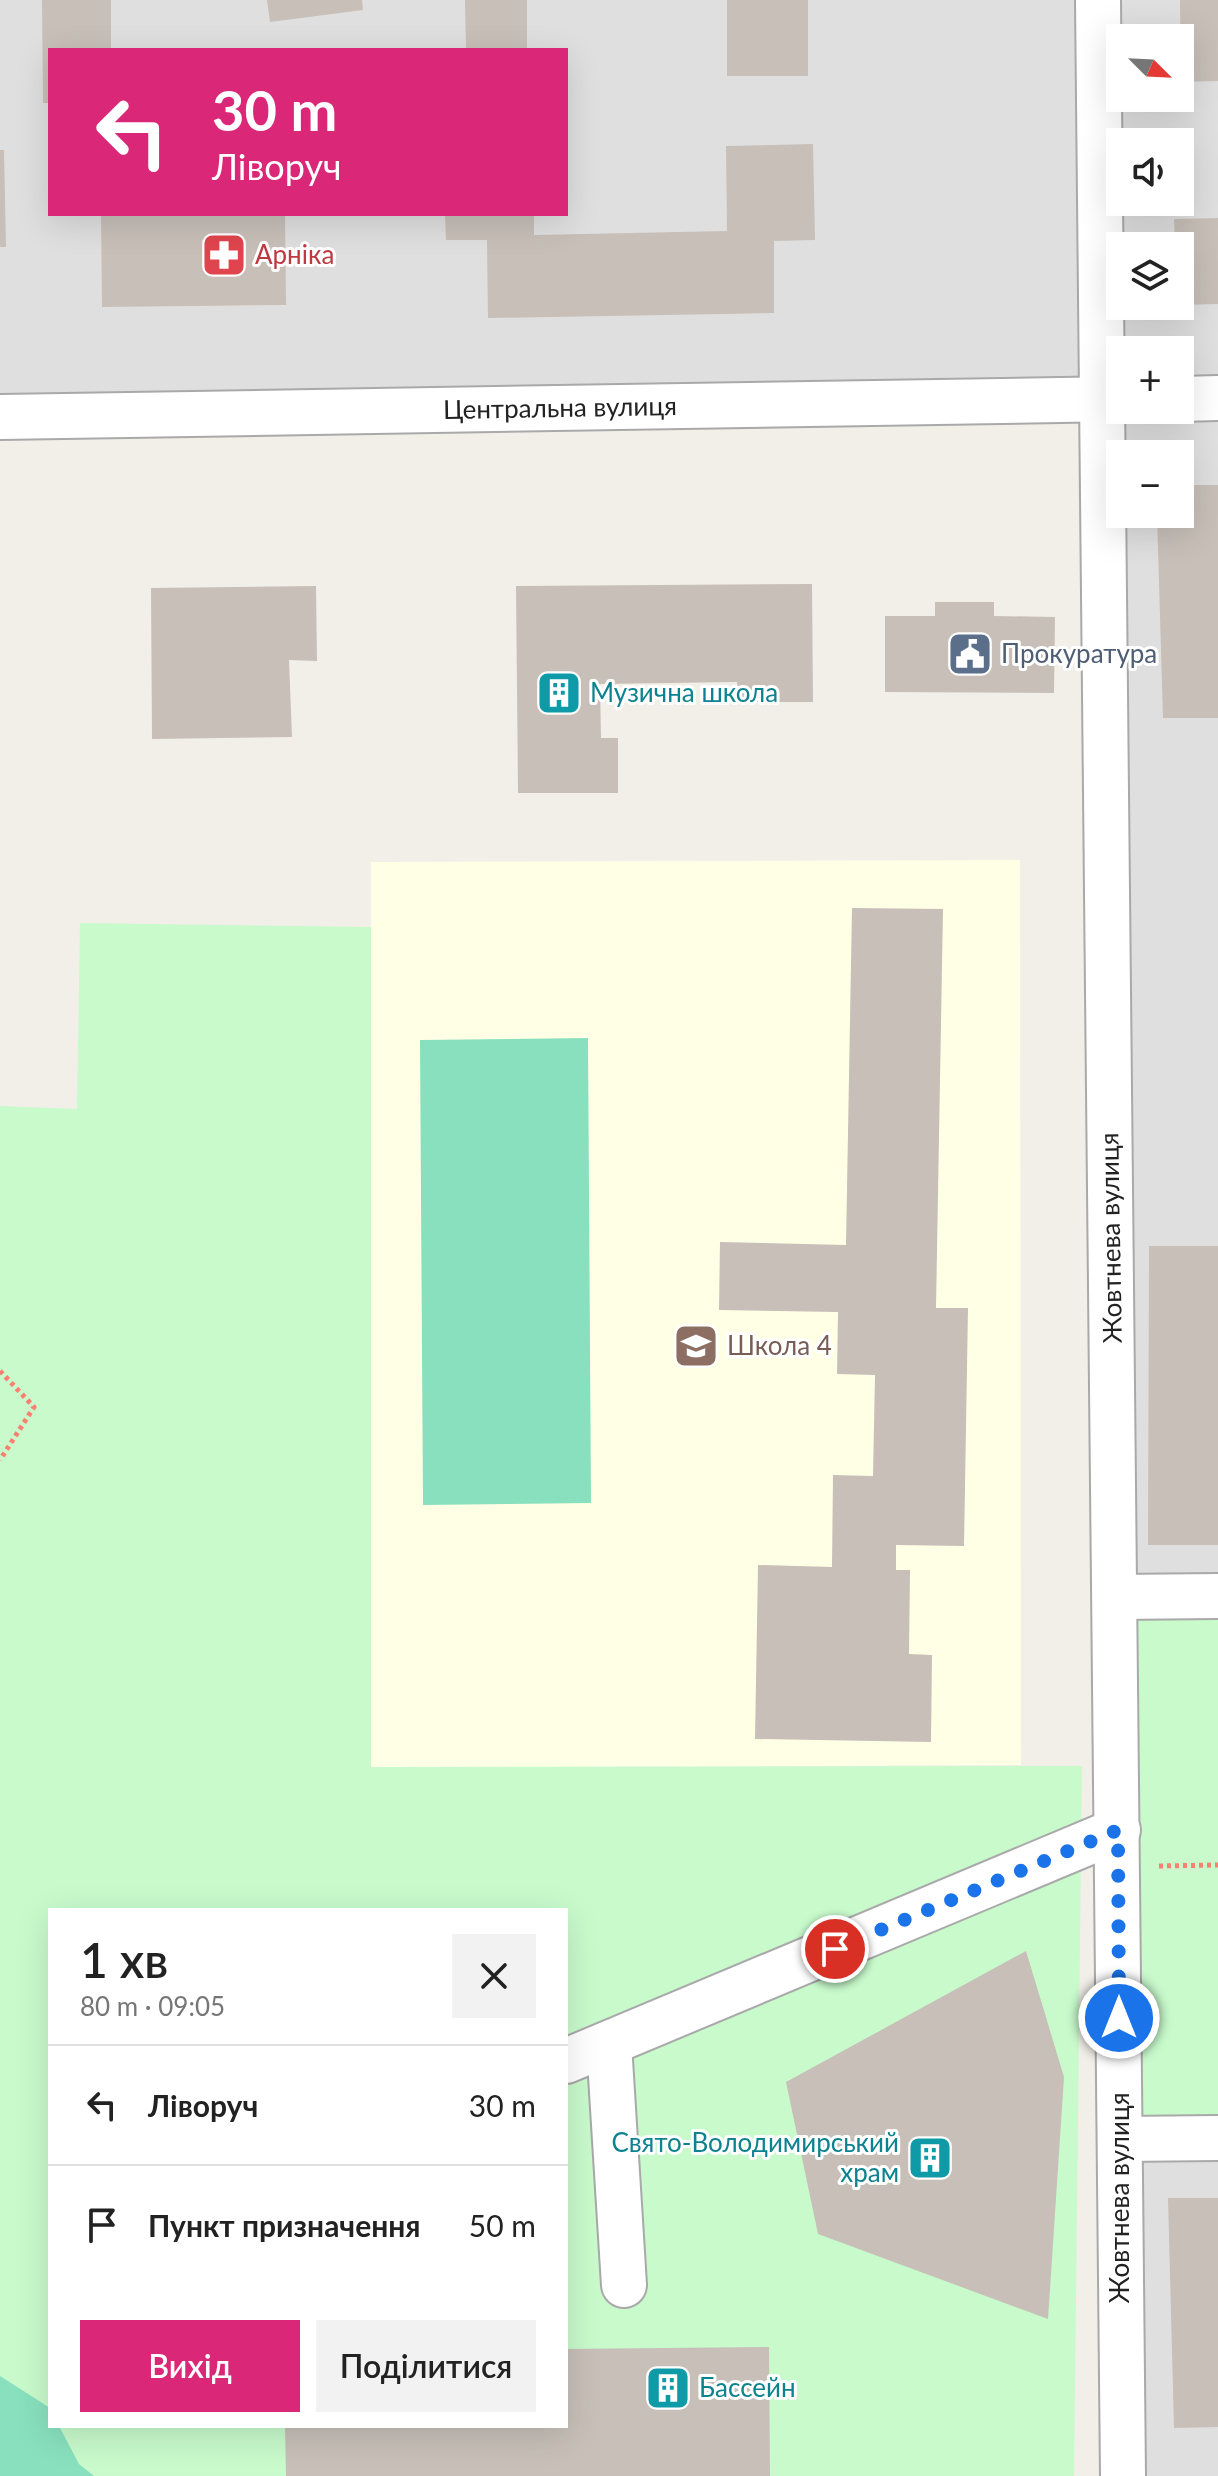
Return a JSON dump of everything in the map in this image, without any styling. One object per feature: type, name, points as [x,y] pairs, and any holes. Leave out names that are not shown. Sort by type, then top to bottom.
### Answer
[{"type":"street","name":"Жовтнева вулиця","points":[[1098,0],[1109,336]]},
{"type":"street","points":[[1194,399],[1218,398]]},
{"type":"street","name":"Центральна вулиця","points":[[0,417],[1106,400]]},
{"type":"street","name":"Жовтнева вулиця","points":[[1111,424],[1115,1597],[1123,2476]]},
{"type":"street","points":[[1115,1597],[1218,1596]]},
{"type":"street","points":[[568,2060],[1118,1848]]},
{"type":"street","points":[[609,2044],[624,2285]]},
{"type":"street","points":[[1120,2139],[1218,2138]]},
{"type":"path","points":[[0,1371],[34,1407],[0,1460]]},
{"type":"path","points":[[1118,1848],[1218,1865]]},
{"type":"shaded area","points":[[0,0],[1218,0],[1218,1596],[1115,1597],[1101,400],[0,417]]},
{"type":"shaded area","name":"Школа 4","points":[[1020,860],[1021,1765],[371,1768],[371,862]]},
{"type":"shaded area","points":[[1218,2138],[1218,2476],[1123,2476],[1120,2139]]},
{"type":"green space","points":[[80,923],[371,927],[371,1767],[1082,1766],[1074,2476],[0,2476],[0,1106],[77,1109]]},
{"type":"green space","points":[[588,1038],[591,1503],[423,1505],[420,1040]]},
{"type":"green space","points":[[1218,1596],[1218,2138],[1120,2139],[1115,1597]]},
{"type":"green space","points":[[0,2376],[48,2407],[48,2428],[60,2428],[79,2464],[94,2476],[0,2476]]},
{"type":"building","points":[[42,0],[111,0],[111,48],[48,48],[48,103],[43,103]]},
{"type":"building","points":[[267,0],[362,0],[363,10],[270,22]]},
{"type":"building","points":[[465,0],[527,0],[527,48],[466,48]]},
{"type":"building","points":[[727,0],[808,0],[808,76],[727,76]]},
{"type":"building","points":[[1180,0],[1218,0],[1218,81],[1194,82],[1194,24],[1180,24]]},
{"type":"building","points":[[813,144],[815,240],[774,241],[774,313],[488,318],[487,240],[446,240],[445,216],[534,216],[534,235],[727,231],[726,146]]},
{"type":"building","points":[[0,150],[4,150],[6,247],[0,247]]},
{"type":"building","points":[[101,216],[285,216],[286,305],[102,307]]},
{"type":"building","points":[[1218,218],[1218,304],[1194,305],[1194,232],[1174,232],[1174,219]]},
{"type":"building","points":[[1194,485],[1218,485],[1218,718],[1163,718],[1157,528],[1194,528]]},
{"type":"building","name":"Музична школа","points":[[812,584],[813,702],[738,702],[737,682],[600,684],[601,738],[618,738],[618,793],[518,793],[516,586]]},
{"type":"building","points":[[316,586],[317,661],[289,660],[292,737],[152,739],[151,588]]},
{"type":"building","name":"Прокуратура","points":[[935,602],[994,602],[994,616],[1055,617],[1054,693],[885,692],[885,616],[935,616]]},
{"type":"building","points":[[852,908],[943,909],[936,1308],[968,1308],[964,1546],[896,1545],[896,1570],[910,1570],[909,1654],[932,1655],[931,1742],[755,1739],[758,1565],[832,1567],[833,1475],[873,1476],[875,1375],[837,1374],[838,1312],[719,1310],[720,1242],[846,1245]]},
{"type":"building","points":[[1149,1246],[1218,1246],[1218,1545],[1148,1545]]},
{"type":"building","name":"Свято-Володимирський храм","points":[[1026,1951],[1064,2077],[1048,2319],[818,2234],[786,2082]]},
{"type":"building","points":[[1168,2198],[1218,2198],[1218,2427],[1174,2428]]},
{"type":"building","name":"Бассейн","points":[[769,2347],[770,2476],[286,2476],[285,2428],[568,2428],[568,2349]]},
{"type":"place","name":"Арніка","points":[[224,255]]},
{"type":"place","name":"Прокуратура","points":[[970,654]]},
{"type":"place","name":"Музична школа","points":[[559,693]]},
{"type":"place","name":"Школа 4","points":[[696,1346]]},
{"type":"place","name":"Свято-Володимирський храм","points":[[930,2158]]},
{"type":"place","name":"Бассейн","points":[[668,2388]]},
{"type":"route","points":[[835,1949],[1118,1830],[1119,2018]]}]
